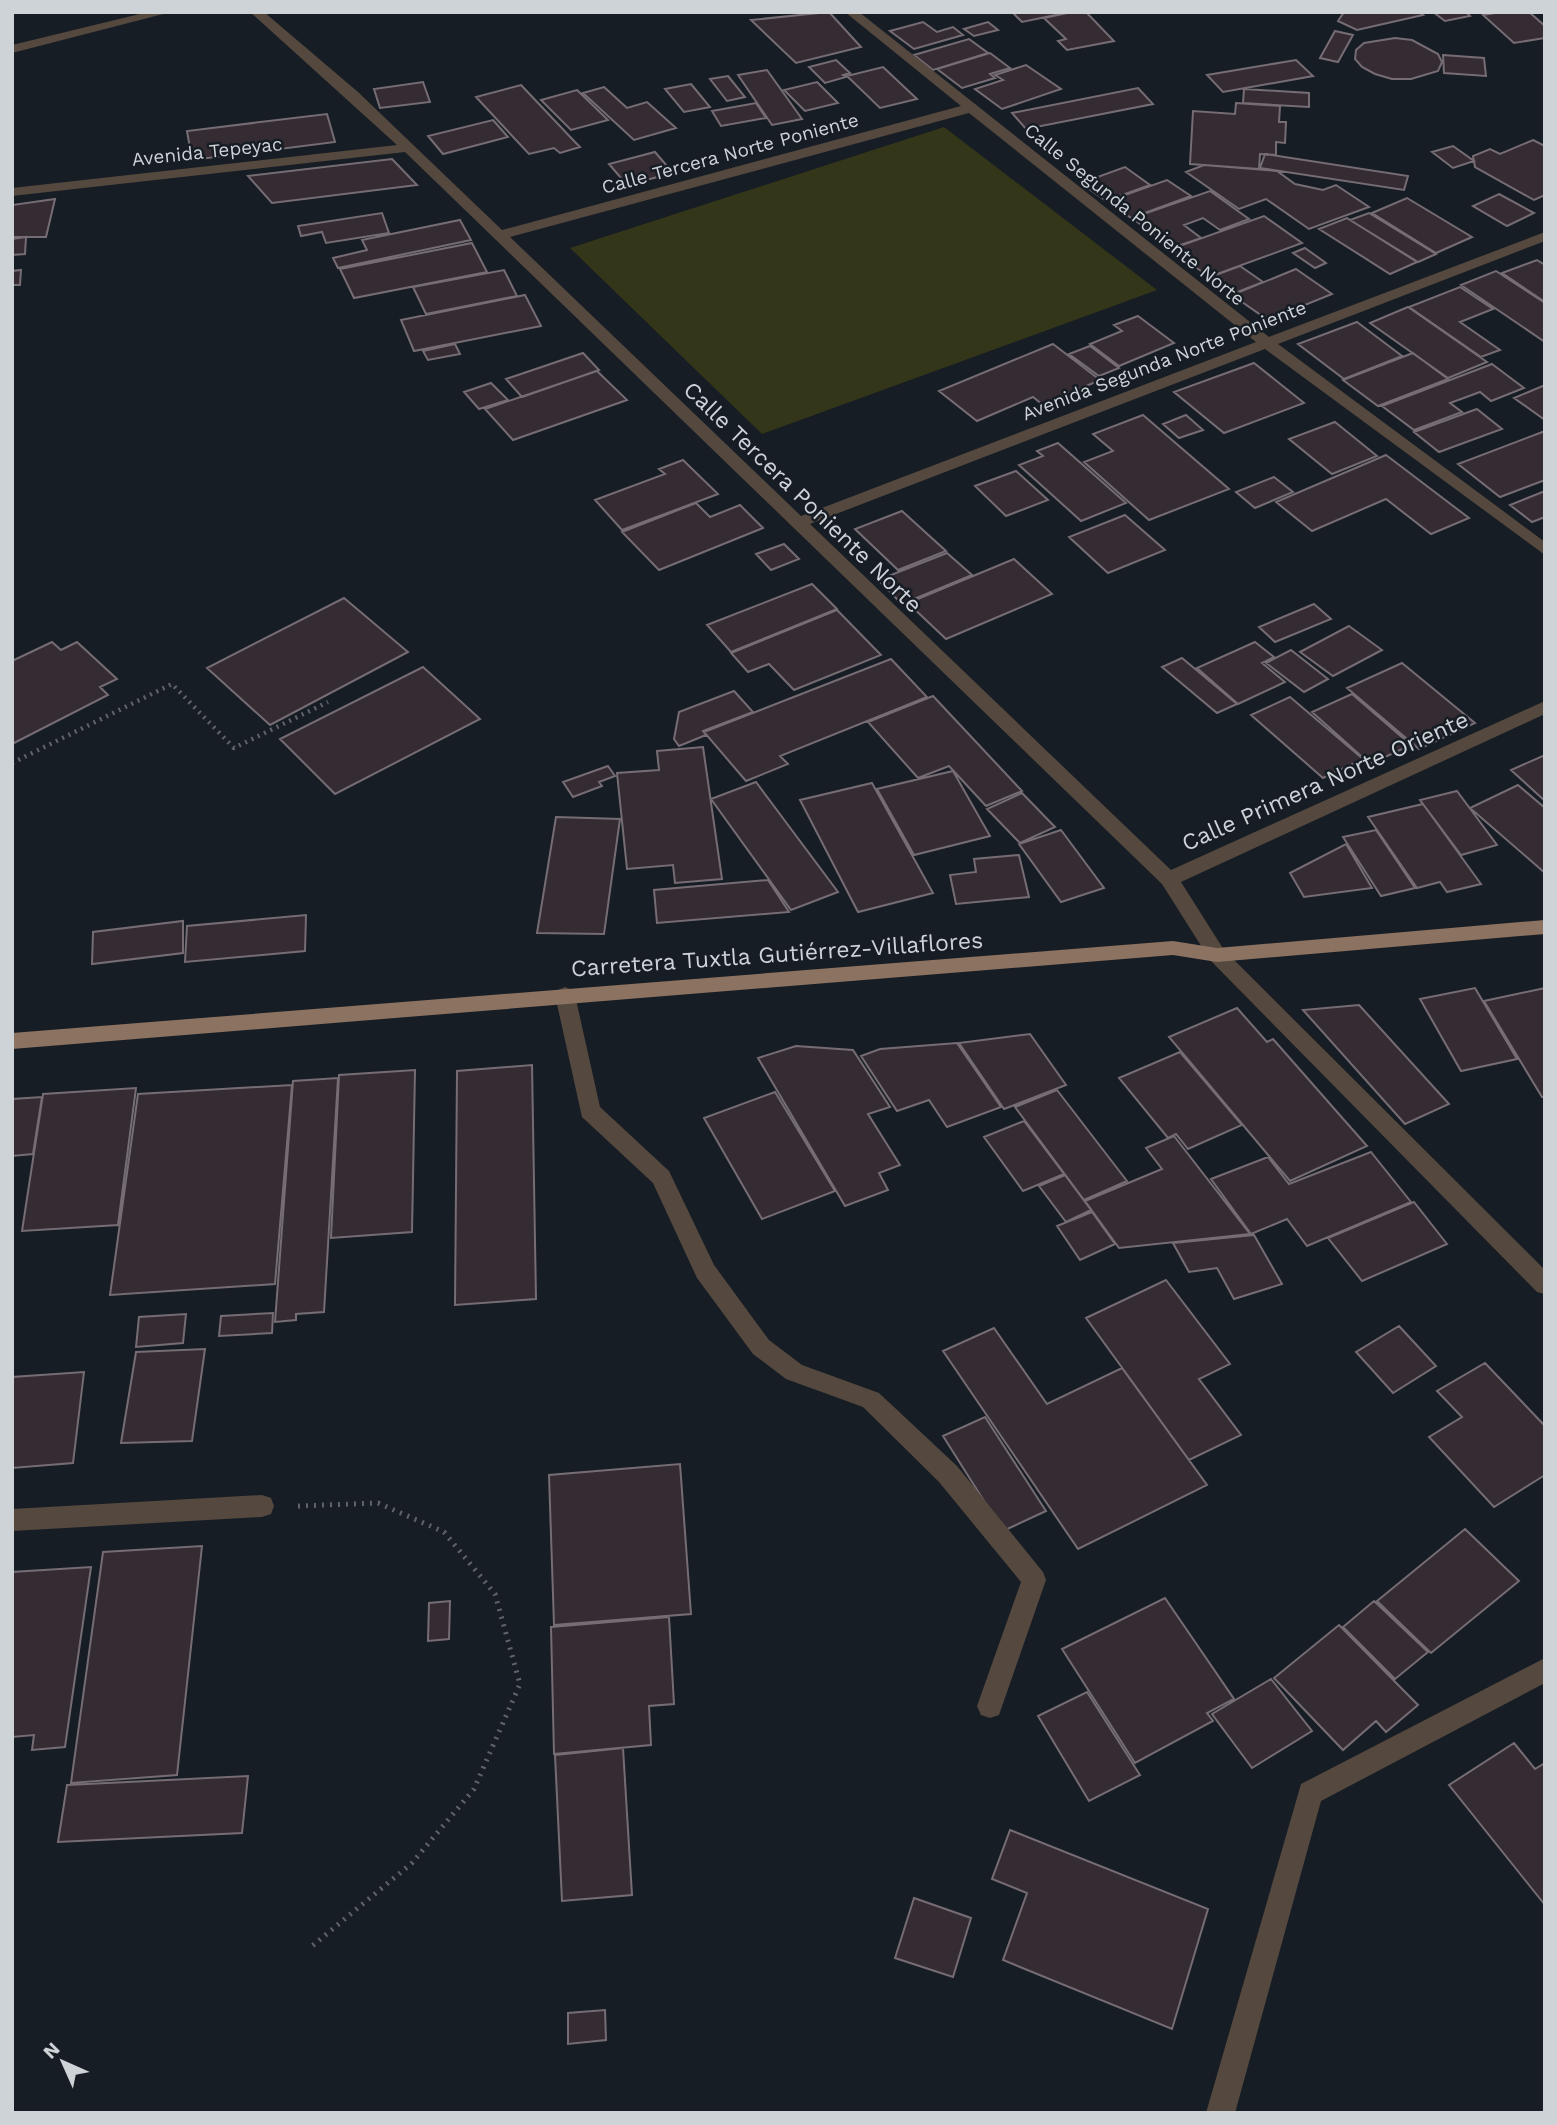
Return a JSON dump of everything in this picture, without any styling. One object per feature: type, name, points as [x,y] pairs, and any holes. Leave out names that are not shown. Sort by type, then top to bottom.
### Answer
[{"type":"main road","name":"Carretera Tuxtla Gutiérrez-Villaflores","points":[[12,1041],[1173,948],[1217,955],[1545,927]]},
{"type":"street","points":[[12,49],[166,12]]},
{"type":"street","name":"Calle Tercera Poniente Norte","points":[[256,12],[353,95],[1168,879]]},
{"type":"street","name":"Calle Segunda Poniente Norte","points":[[851,12],[1267,343],[1545,550]]},
{"type":"street","name":"Calle Tercera Norte Poniente","points":[[498,236],[971,108]]},
{"type":"street","name":"Avenida Tepeyac","points":[[12,191],[406,148]]},
{"type":"street","name":"Avenida Segunda Norte Poniente","points":[[797,523],[1545,236]]},
{"type":"street","name":"Calle Primera Norte Oriente","points":[[1545,708],[1168,879],[1217,955],[1545,1285]]},
{"type":"street","points":[[565,995],[590,1111],[661,1177],[705,1271],[761,1347],[794,1372],[871,1400],[948,1474],[1034,1580],[990,1706]]},
{"type":"street","points":[[12,1520],[262,1506]]},
{"type":"street","points":[[1220,2113],[1310,1793],[1545,1670]]},
{"type":"path","points":[[12,763],[172,684],[234,748],[328,702]]},
{"type":"path","points":[[262,1506],[378,1503],[444,1532],[495,1594],[520,1684],[474,1789],[412,1863],[311,1947]]},
{"type":"green space","points":[[944,127],[1157,290],[762,434],[570,248]]},
{"type":"building","points":[[829,12],[861,47],[796,63],[751,20]]},
{"type":"building","points":[[1070,12],[1022,22],[1013,13]]},
{"type":"building","points":[[1086,12],[1114,41],[1067,50],[1058,41],[1066,39],[1044,18]]},
{"type":"building","points":[[1344,12],[1419,12],[1423,15],[1357,30],[1338,21]]},
{"type":"building","points":[[1433,12],[1466,12],[1470,16],[1445,21]]},
{"type":"building","points":[[1529,12],[1545,26],[1545,38],[1514,43],[1483,15]]},
{"type":"building","points":[[923,22],[937,32],[953,27],[963,35],[914,49],[890,31]]},
{"type":"building","points":[[988,22],[998,30],[974,36],[964,29]]},
{"type":"building","points":[[1335,31],[1353,35],[1338,62],[1320,58]]},
{"type":"building","points":[[1395,38],[1412,40],[1438,54],[1442,62],[1438,71],[1411,79],[1392,79],[1362,67],[1355,59],[1356,50],[1364,43]]},
{"type":"building","points":[[969,39],[988,53],[933,70],[914,55]]},
{"type":"building","points":[[990,53],[1010,68],[990,74],[995,78],[962,88],[937,69]]},
{"type":"building","points":[[1443,55],[1484,58],[1486,76],[1444,73]]},
{"type":"building","points":[[836,60],[850,73],[843,75],[846,77],[825,83],[809,67]]},
{"type":"building","points":[[1296,60],[1313,76],[1223,92],[1207,75]]},
{"type":"building","points":[[1026,65],[1061,89],[1002,109],[975,89],[1003,80],[995,75]]},
{"type":"building","points":[[883,67],[917,99],[880,108],[847,76]]},
{"type":"building","points":[[767,70],[802,119],[772,125],[738,75]]},
{"type":"building","points":[[728,76],[745,97],[727,101],[710,79]]},
{"type":"building","points":[[423,82],[430,102],[380,108],[374,89]]},
{"type":"building","points":[[817,82],[838,103],[805,111],[784,90]]},
{"type":"building","points":[[691,84],[710,107],[684,112],[665,89]]},
{"type":"building","points":[[521,85],[580,147],[560,153],[554,148],[529,154],[476,97]]},
{"type":"building","points":[[604,87],[627,108],[647,102],[676,128],[634,140],[583,93]]},
{"type":"building","points":[[1138,88],[1153,104],[1026,129],[1012,113]]},
{"type":"building","points":[[1244,89],[1309,93],[1309,107],[1243,103]]},
{"type":"building","points":[[577,90],[608,120],[571,130],[541,100]]},
{"type":"building","points":[[756,103],[766,118],[721,126],[712,111]]},
{"type":"building","points":[[1236,103],[1280,106],[1279,122],[1286,122],[1285,143],[1276,142],[1276,155],[1260,154],[1259,169],[1190,164],[1193,111],[1235,114]]},
{"type":"building","points":[[327,114],[335,142],[192,160],[187,131]]},
{"type":"building","points":[[493,120],[508,137],[443,154],[428,136]]},
{"type":"building","points":[[1533,140],[1545,146],[1545,195],[1534,200],[1475,167],[1473,156],[1490,149],[1500,154]]},
{"type":"building","points":[[1453,146],[1474,161],[1453,168],[1432,152]]},
{"type":"building","points":[[655,152],[673,173],[627,185],[609,164]]},
{"type":"building","points":[[1265,154],[1408,176],[1404,190],[1260,168]]},
{"type":"building","points":[[392,159],[417,185],[272,203],[248,176]]},
{"type":"building","points":[[1204,165],[1277,171],[1295,184],[1323,190],[1336,185],[1369,207],[1309,229],[1266,199],[1239,209],[1186,172]]},
{"type":"building","points":[[1125,167],[1150,185],[1106,201],[1081,183]]},
{"type":"building","points":[[1167,180],[1191,196],[1131,218],[1108,201]]},
{"type":"building","points":[[1210,191],[1249,219],[1220,230],[1203,218],[1184,225],[1201,238],[1172,248],[1132,218]]},
{"type":"building","points":[[1499,194],[1534,213],[1507,226],[1473,206]]},
{"type":"building","points":[[1407,198],[1472,237],[1436,253],[1372,213]]},
{"type":"building","points":[[55,199],[46,237],[12,237],[12,205]]},
{"type":"building","points":[[382,213],[389,233],[326,243],[322,232],[301,236],[298,226]]},
{"type":"building","points":[[1369,213],[1436,254],[1418,262],[1350,220]]},
{"type":"building","points":[[1264,216],[1302,243],[1209,277],[1171,249]]},
{"type":"building","points":[[1347,218],[1417,262],[1390,274],[1319,229]]},
{"type":"building","points":[[460,220],[471,240],[338,268],[333,258],[367,250],[362,240]]},
{"type":"building","points":[[26,237],[25,254],[12,255],[12,239]]},
{"type":"building","points":[[472,243],[487,272],[354,298],[340,269]]},
{"type":"building","points":[[1305,248],[1326,263],[1315,268],[1293,253]]},
{"type":"building","points":[[1537,260],[1545,265],[1545,302],[1502,273]]},
{"type":"building","points":[[1240,266],[1263,282],[1235,293],[1213,276]]},
{"type":"building","points":[[1296,269],[1332,294],[1268,320],[1232,295]]},
{"type":"building","points":[[21,270],[20,285],[12,285],[12,271]]},
{"type":"building","points":[[504,270],[517,296],[426,314],[413,287]]},
{"type":"building","points":[[1496,271],[1545,303],[1545,342],[1461,285]]},
{"type":"building","points":[[1460,287],[1493,309],[1460,322],[1500,350],[1481,357],[1409,307]]},
{"type":"building","points":[[525,295],[541,326],[414,351],[401,320]]},
{"type":"building","points":[[1408,307],[1487,362],[1448,378],[1370,323]]},
{"type":"building","points":[[1138,316],[1174,343],[1119,366],[1090,344],[1122,331],[1114,325]]},
{"type":"building","points":[[1357,322],[1402,356],[1344,379],[1298,344]]},
{"type":"building","points":[[455,344],[460,354],[428,360],[423,351]]},
{"type":"building","points":[[1053,344],[1100,380],[1043,405],[1033,397],[977,421],[939,391]]},
{"type":"building","points":[[1090,346],[1119,368],[1099,376],[1069,354]]},
{"type":"building","points":[[583,353],[599,370],[522,397],[506,379]]},
{"type":"building","points":[[1413,353],[1448,379],[1378,406],[1343,380]]},
{"type":"building","points":[[1254,363],[1304,403],[1224,433],[1174,392]]},
{"type":"building","points":[[1492,364],[1524,388],[1491,401],[1480,392],[1450,403],[1462,412],[1414,430],[1382,406]]},
{"type":"building","points":[[597,371],[627,400],[513,440],[485,409]]},
{"type":"building","points":[[491,383],[508,400],[479,409],[464,392]]},
{"type":"building","points":[[1545,385],[1545,420],[1514,398]]},
{"type":"building","points":[[1477,409],[1502,429],[1439,452],[1414,432]]},
{"type":"building","points":[[1143,415],[1229,489],[1149,520],[1084,462],[1113,451],[1093,434]]},
{"type":"building","points":[[1186,415],[1203,430],[1179,438],[1163,424]]},
{"type":"building","points":[[1335,422],[1377,456],[1332,474],[1289,439]]},
{"type":"building","points":[[1545,431],[1545,480],[1500,497],[1458,464]]},
{"type":"building","points":[[1058,443],[1126,503],[1081,521],[1019,465],[1043,456],[1037,451]]},
{"type":"building","points":[[1386,455],[1469,518],[1431,534],[1386,499],[1312,531],[1276,502]]},
{"type":"building","points":[[683,460],[718,494],[622,530],[595,500],[665,474],[659,469]]},
{"type":"building","points":[[1016,471],[1048,500],[1006,516],[975,486]]},
{"type":"building","points":[[1274,477],[1293,492],[1255,508],[1236,492]]},
{"type":"building","points":[[1545,491],[1545,517],[1532,522],[1510,505]]},
{"type":"building","points":[[696,503],[710,517],[740,505],[763,528],[659,570],[622,532]]},
{"type":"building","points":[[902,511],[946,551],[898,570],[855,529]]},
{"type":"building","points":[[1125,515],[1165,550],[1108,573],[1069,537]]},
{"type":"building","points":[[784,544],[799,559],[771,570],[756,554]]},
{"type":"building","points":[[947,553],[972,575],[902,604],[878,580]]},
{"type":"building","points":[[1014,559],[1052,594],[946,639],[908,603]]},
{"type":"building","points":[[812,584],[837,609],[731,652],[707,625]]},
{"type":"building","points":[[344,598],[408,652],[270,725],[207,668]]},
{"type":"building","points":[[1314,604],[1331,619],[1275,642],[1259,627]]},
{"type":"building","points":[[837,610],[881,655],[794,690],[769,664],[748,672],[731,653]]},
{"type":"building","points":[[1349,626],[1382,650],[1333,676],[1300,652]]},
{"type":"building","points":[[52,642],[61,650],[77,642],[117,679],[100,687],[108,695],[12,744],[12,661]]},
{"type":"building","points":[[1255,642],[1274,657],[1262,663],[1285,682],[1238,704],[1197,668]]},
{"type":"building","points":[[1291,650],[1328,679],[1304,692],[1266,663]]},
{"type":"building","points":[[1182,658],[1237,704],[1217,713],[1162,667]]},
{"type":"building","points":[[891,659],[927,697],[780,756],[788,764],[746,781],[704,732]]},
{"type":"building","points":[[1402,663],[1475,723],[1419,749],[1347,688]]},
{"type":"building","points":[[423,667],[480,719],[335,794],[280,739]]},
{"type":"building","points":[[734,691],[753,712],[703,731],[706,735],[679,746],[674,739],[679,712]]},
{"type":"building","points":[[1352,694],[1411,745],[1370,764],[1312,712]]},
{"type":"building","points":[[933,696],[1022,791],[986,806],[949,766],[918,778],[868,722]]},
{"type":"building","points":[[1290,697],[1363,759],[1323,778],[1251,715]]},
{"type":"building","points":[[703,747],[722,879],[675,883],[673,865],[627,869],[617,773],[659,770],[657,751]]},
{"type":"building","points":[[1545,755],[1545,801],[1511,770]]},
{"type":"building","points":[[608,766],[615,776],[599,782],[602,786],[573,797],[563,782]]},
{"type":"building","points":[[953,771],[990,836],[914,855],[877,789]]},
{"type":"building","points":[[756,782],[838,892],[791,910],[711,799]]},
{"type":"building","points":[[872,783],[933,893],[858,912],[800,800]]},
{"type":"building","points":[[1518,785],[1545,808],[1545,873],[1470,808]]},
{"type":"building","points":[[1457,791],[1497,845],[1461,855],[1420,800]]},
{"type":"building","points":[[1022,793],[1055,827],[1020,843],[987,809]]},
{"type":"building","points":[[1423,804],[1481,884],[1447,892],[1440,882],[1417,888],[1368,817]]},
{"type":"building","points":[[556,817],[620,819],[604,934],[537,933]]},
{"type":"building","points":[[1061,830],[1104,888],[1061,902],[1019,844]]},
{"type":"building","points":[[1376,830],[1415,888],[1381,896],[1343,837]]},
{"type":"building","points":[[1346,844],[1372,888],[1304,897],[1290,873]]},
{"type":"building","points":[[1019,855],[1029,897],[956,904],[950,875],[976,872],[974,859]]},
{"type":"building","points":[[768,880],[789,912],[657,923],[654,890]]},
{"type":"building","points":[[306,915],[305,951],[185,962],[187,926]]},
{"type":"building","points":[[183,921],[183,953],[92,964],[93,932]]},
{"type":"building","points":[[1475,988],[1517,1059],[1461,1071],[1420,999]]},
{"type":"building","points":[[1545,988],[1545,1097],[1542,1097],[1484,1001]]},
{"type":"building","points":[[1359,1005],[1449,1104],[1405,1124],[1303,1010]]},
{"type":"building","points":[[1237,1008],[1267,1042],[1273,1039],[1367,1146],[1290,1181],[1169,1037]]},
{"type":"building","points":[[1030,1034],[1066,1085],[1004,1109],[959,1043]]},
{"type":"building","points":[[957,1043],[1001,1107],[947,1127],[929,1100],[897,1111],[861,1056],[880,1049]]},
{"type":"building","points":[[796,1046],[853,1050],[890,1107],[868,1114],[900,1165],[879,1173],[888,1190],[845,1206],[758,1058]]},
{"type":"building","points":[[1180,1052],[1242,1125],[1188,1149],[1176,1134],[1168,1138],[1119,1078]]},
{"type":"building","points":[[532,1065],[536,1299],[455,1305],[457,1071]]},
{"type":"building","points":[[415,1070],[412,1232],[331,1238],[339,1075]]},
{"type":"building","points":[[338,1078],[324,1312],[296,1314],[296,1320],[275,1322],[293,1081]]},
{"type":"building","points":[[292,1085],[275,1284],[110,1295],[138,1094]]},
{"type":"building","points":[[136,1088],[118,1225],[22,1231],[43,1094]]},
{"type":"building","points":[[1057,1090],[1127,1181],[1084,1200],[1015,1107]]},
{"type":"building","points":[[775,1092],[835,1191],[762,1219],[704,1118]]},
{"type":"building","points":[[42,1097],[33,1154],[12,1156],[12,1099]]},
{"type":"building","points":[[1024,1121],[1064,1174],[1023,1191],[984,1137]]},
{"type":"building","points":[[1174,1136],[1250,1234],[1119,1248],[1085,1201],[1162,1169],[1146,1148]]},
{"type":"building","points":[[1371,1152],[1411,1202],[1307,1246],[1287,1219],[1251,1234],[1211,1179],[1268,1157],[1289,1184]]},
{"type":"building","points":[[1065,1175],[1091,1210],[1066,1222],[1039,1186]]},
{"type":"building","points":[[1414,1202],[1447,1244],[1362,1281],[1328,1238]]},
{"type":"building","points":[[1092,1212],[1115,1244],[1080,1260],[1057,1226]]},
{"type":"building","points":[[1254,1235],[1282,1284],[1234,1299],[1217,1268],[1189,1272],[1173,1243]]},
{"type":"building","points":[[1166,1280],[1230,1364],[1199,1379],[1241,1435],[1189,1460],[1086,1318]]},
{"type":"building","points":[[273,1313],[272,1333],[219,1336],[221,1316]]},
{"type":"building","points":[[186,1314],[183,1343],[136,1347],[139,1317]]},
{"type":"building","points":[[1399,1326],[1436,1366],[1393,1393],[1356,1352]]},
{"type":"building","points":[[994,1328],[1047,1404],[1122,1368],[1207,1485],[1078,1549],[943,1351]]},
{"type":"building","points":[[205,1349],[192,1441],[121,1443],[136,1352]]},
{"type":"building","points":[[1485,1363],[1545,1426],[1545,1475],[1494,1507],[1429,1437],[1462,1417],[1437,1391]]},
{"type":"building","points":[[84,1372],[73,1463],[12,1468],[12,1377]]},
{"type":"building","points":[[985,1417],[1046,1511],[1003,1531],[943,1436]]},
{"type":"building","points":[[680,1464],[691,1614],[554,1625],[549,1475]]},
{"type":"building","points":[[1465,1529],[1519,1581],[1431,1653],[1377,1601]]},
{"type":"building","points":[[202,1546],[177,1775],[71,1783],[103,1552]]},
{"type":"building","points":[[91,1567],[65,1747],[32,1750],[34,1735],[12,1737],[12,1572]]},
{"type":"building","points":[[1165,1598],[1234,1699],[1207,1713],[1213,1721],[1135,1763],[1062,1649]]},
{"type":"building","points":[[450,1601],[449,1639],[428,1641],[429,1603]]},
{"type":"building","points":[[1374,1601],[1428,1652],[1395,1679],[1343,1627]]},
{"type":"building","points":[[669,1617],[674,1704],[649,1706],[651,1745],[554,1754],[551,1627]]},
{"type":"building","points":[[1339,1625],[1418,1705],[1386,1732],[1376,1721],[1343,1750],[1274,1678]]},
{"type":"building","points":[[1271,1679],[1312,1731],[1252,1768],[1212,1714]]},
{"type":"building","points":[[1087,1692],[1140,1775],[1089,1801],[1038,1716]]},
{"type":"building","points":[[1514,1743],[1535,1769],[1545,1763],[1545,1905],[1449,1785]]},
{"type":"building","points":[[623,1748],[632,1895],[562,1901],[555,1755]]},
{"type":"building","points":[[248,1776],[242,1833],[58,1842],[67,1785]]},
{"type":"building","points":[[1010,1830],[1208,1909],[1172,2029],[1003,1960],[1027,1893],[992,1879]]},
{"type":"building","points":[[914,1898],[971,1918],[953,1977],[895,1958]]},
{"type":"building","points":[[605,2010],[606,2040],[568,2044],[568,2013]]}]
